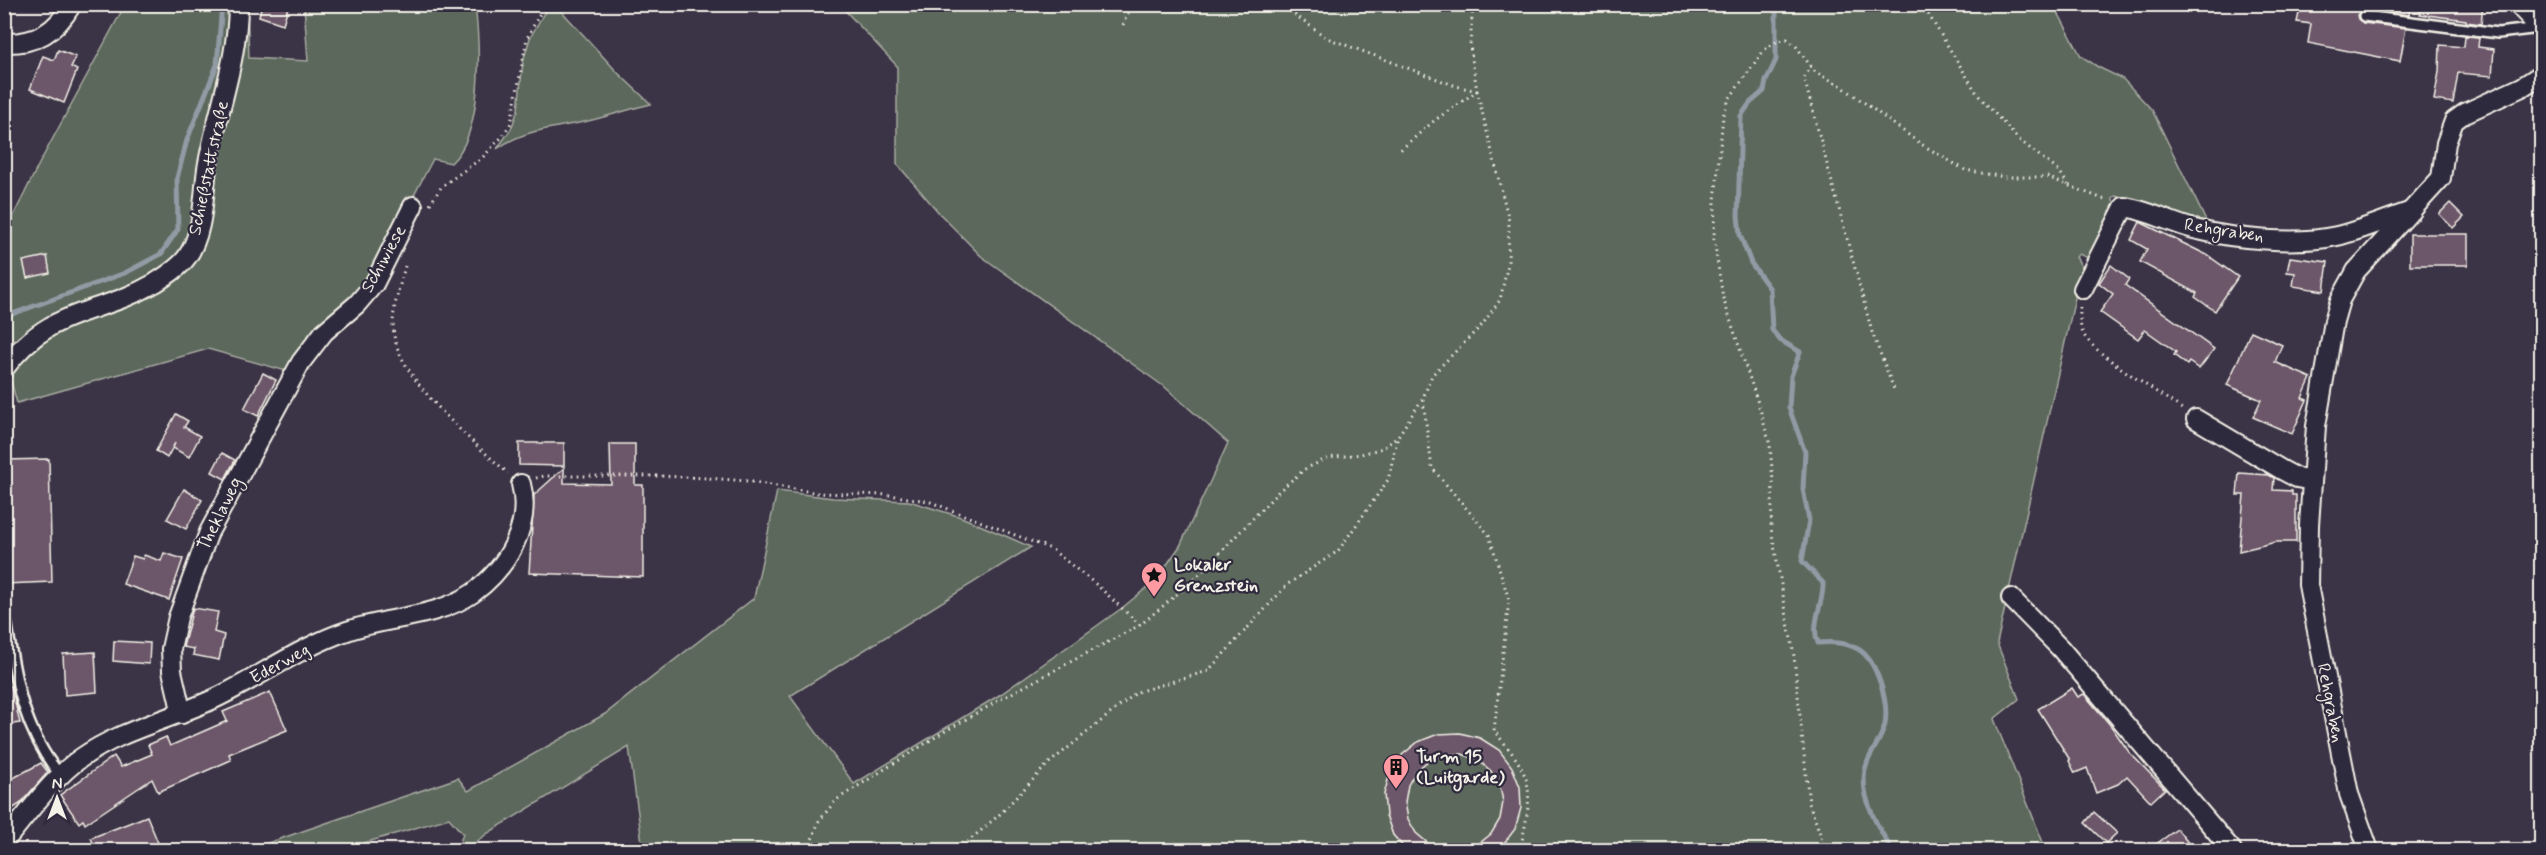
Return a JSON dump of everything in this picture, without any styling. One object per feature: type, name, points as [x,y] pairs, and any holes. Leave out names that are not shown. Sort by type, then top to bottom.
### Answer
[{"type":"street","points":[[4,43],[36,40],[52,31],[72,4]]},
{"type":"street","name":"Schießstattstraße","points":[[7,361],[46,327],[153,284],[173,272],[187,258],[196,237],[209,160],[235,52],[238,4]]},
{"type":"street","points":[[2517,4],[2541,29]]},
{"type":"street","name":"Rehgraben","points":[[2369,850],[2349,794],[2310,593],[2308,551],[2312,481],[2319,401],[2331,334],[2340,300],[2361,265],[2441,178],[2446,143],[2454,121],[2465,113],[2522,87],[2541,74]]},
{"type":"street","name":"Schiwiese","points":[[324,332],[357,304],[374,284],[413,206]]},
{"type":"street","points":[[2083,289],[2124,207]]},
{"type":"street","name":"Rehgraben","points":[[2124,207],[2139,209],[2194,229],[2247,237],[2297,239],[2337,236],[2414,210]]},
{"type":"street","name":"Theklaweg","points":[[182,714],[172,671],[171,649],[190,580],[209,532],[232,486],[301,362],[324,332]]},
{"type":"street","points":[[2196,418],[2282,470],[2297,478],[2312,481]]},
{"type":"street","name":"Ederweg","points":[[4,842],[79,759],[106,742],[182,714],[346,631],[375,622],[433,610],[470,595],[483,585],[504,562],[517,540],[525,498],[521,484]]},
{"type":"street","points":[[2011,598],[2060,648],[2232,850]]},
{"type":"lane","points":[[2364,16],[2498,33],[2541,29]]},
{"type":"lane","points":[[8,625],[30,728],[50,763],[62,776]]},
{"type":"path","points":[[413,206],[423,213],[442,186],[482,158],[501,138],[511,123],[521,60],[527,38],[545,4]]},
{"type":"path","points":[[1123,25],[1132,4]]},
{"type":"path","points":[[1280,4],[1327,38],[1456,86],[1477,91]]},
{"type":"path","points":[[808,850],[819,821],[836,800],[1000,699],[1140,626],[1192,582],[1280,490],[1305,468],[1328,458],[1361,454],[1383,448],[1398,436],[1423,398],[1432,375],[1482,325],[1500,300],[1508,264],[1509,221],[1477,91],[1470,46],[1473,4]]},
{"type":"path","points":[[1922,4],[1978,95],[2018,139],[2060,172],[2069,186]]},
{"type":"path","points":[[1827,850],[1809,803],[1794,656],[1771,528],[1773,481],[1770,445],[1723,298],[1714,239],[1723,116],[1729,99],[1764,50],[1776,42],[1787,39],[1796,46],[1815,72],[1840,86],[1921,144],[1965,170],[2004,177],[2047,177],[2124,207]]},
{"type":"path","points":[[1811,66],[1804,78],[1872,332],[1894,392]]},
{"type":"path","points":[[1398,152],[1435,120],[1477,91]]},
{"type":"path","points":[[405,265],[394,312],[394,335],[403,362],[415,380],[445,412],[521,484],[544,476],[659,476],[747,481],[818,493],[910,497],[986,523],[1051,549],[1098,585],[1140,626]]},
{"type":"path","points":[[2083,289],[2080,318],[2082,331],[2088,341],[2105,356],[2196,418]]},
{"type":"path","points":[[1423,398],[1432,468],[1489,535],[1509,600],[1494,731],[1515,755],[1527,776],[1528,815],[1520,850]]},
{"type":"path","points":[[958,850],[999,815],[1048,764],[1137,693],[1208,671],[1288,584],[1338,551],[1388,480],[1398,436]]},
{"type":"green space","points":[[549,4],[556,5],[618,73],[651,104],[593,120],[528,134],[507,142],[497,149],[511,129],[518,110],[523,61],[530,38]]},
{"type":"green space","points":[[125,5],[247,5],[249,58],[308,61],[304,5],[475,5],[478,43],[477,88],[469,131],[462,149],[451,163],[433,159],[369,281],[286,371],[208,349],[17,403],[5,360],[4,235],[39,164]]},
{"type":"green space","points":[[840,5],[2054,5],[2081,56],[2123,79],[2152,110],[2206,221],[2203,223],[2163,213],[2116,196],[2113,197],[2113,201],[2120,205],[2090,256],[2085,257],[2079,254],[2076,257],[2082,267],[1997,643],[2019,699],[1994,719],[2046,850],[643,850],[629,747],[488,833],[469,850],[457,850],[463,834],[449,818],[340,850],[268,850],[265,844],[458,778],[468,791],[605,714],[754,598],[777,491],[833,498],[909,501],[961,517],[1031,547],[790,696],[854,784],[1001,694],[1122,608],[1156,580],[1180,546],[1228,443],[1166,388],[981,256],[940,214],[897,164],[897,66]]},
{"type":"building","points":[[262,4],[289,4],[283,24],[259,16]]},
{"type":"building","points":[[2301,4],[2411,4],[2409,15],[2365,9],[2357,15],[2363,23],[2406,28],[2400,61],[2308,43],[2311,24],[2297,22]]},
{"type":"building","points":[[2421,4],[2483,4],[2481,24],[2420,14]]},
{"type":"building","points":[[2465,36],[2479,37],[2478,47],[2494,49],[2492,76],[2458,73],[2453,103],[2434,100],[2439,72],[2440,45],[2464,47]]},
{"type":"building","points":[[58,50],[76,57],[71,67],[77,70],[64,103],[30,89],[43,56],[54,60]]},
{"type":"building","points":[[2450,203],[2464,217],[2453,228],[2439,214]]},
{"type":"building","points":[[2140,222],[2207,255],[2238,277],[2215,311],[2195,297],[2197,293],[2140,262],[2147,249],[2131,240]]},
{"type":"building","points":[[2410,234],[2468,234],[2468,265],[2410,265]]},
{"type":"building","points":[[47,256],[50,273],[27,278],[23,261]]},
{"type":"building","points":[[2290,257],[2328,262],[2324,291],[2293,286],[2295,273],[2287,272]]},
{"type":"building","points":[[2111,265],[2129,279],[2125,285],[2214,349],[2199,369],[2189,362],[2187,365],[2174,355],[2176,352],[2145,330],[2138,339],[2100,312],[2113,294],[2099,283]]},
{"type":"building","points":[[2251,331],[2282,345],[2275,362],[2311,378],[2302,398],[2307,400],[2292,434],[2253,417],[2261,400],[2227,385]]},
{"type":"building","points":[[263,373],[276,380],[258,416],[244,409]]},
{"type":"building","points":[[176,414],[188,421],[184,427],[200,436],[189,457],[173,448],[175,443],[167,458],[156,451]]},
{"type":"building","points":[[519,443],[564,443],[564,466],[519,465]]},
{"type":"building","points":[[610,444],[635,444],[635,485],[643,485],[643,577],[529,573],[534,495],[564,468],[564,483],[611,484]]},
{"type":"building","points":[[222,453],[235,460],[225,479],[212,472]]},
{"type":"building","points":[[49,459],[52,582],[4,584],[4,460]]},
{"type":"building","points":[[2239,473],[2269,475],[2274,478],[2273,490],[2292,491],[2292,495],[2296,495],[2296,542],[2276,542],[2239,551],[2244,495],[2237,495]]},
{"type":"building","points":[[184,489],[202,500],[186,529],[167,519]]},
{"type":"building","points":[[164,553],[183,559],[169,600],[123,584],[133,556],[143,559],[144,555],[161,561]]},
{"type":"building","points":[[193,608],[218,612],[214,632],[224,635],[219,660],[193,655],[194,649],[183,647]]},
{"type":"building","points":[[114,641],[150,643],[149,664],[113,661]]},
{"type":"building","points":[[95,652],[97,692],[65,695],[63,654]]},
{"type":"building","points":[[4,669],[7,669],[20,723],[4,725]]},
{"type":"building","points":[[2072,688],[2078,697],[2084,694],[2129,752],[2165,789],[2151,802],[2127,776],[2118,784],[2096,793],[2087,768],[2075,773],[2070,760],[2038,709]]},
{"type":"building","points":[[270,692],[287,730],[229,754],[231,760],[158,792],[152,779],[85,824],[83,820],[79,823],[60,795],[114,756],[121,767],[152,754],[148,745],[166,737],[170,746],[227,721],[223,712]]},
{"type":"building","points":[[1460,733],[1480,738],[1499,750],[1512,767],[1520,787],[1521,808],[1515,829],[1499,850],[1471,850],[1491,834],[1500,819],[1503,802],[1500,786],[1491,771],[1478,760],[1462,754],[1446,754],[1429,760],[1416,771],[1408,785],[1405,802],[1408,819],[1416,833],[1436,850],[1406,850],[1393,835],[1386,815],[1384,794],[1390,773],[1402,755],[1418,742],[1438,734]]},
{"type":"building","points":[[41,763],[48,772],[20,804],[4,814],[4,783]]},
{"type":"building","points":[[2094,812],[2117,833],[2106,843],[2085,823]]},
{"type":"building","points":[[147,816],[161,850],[96,850],[91,838]]},
{"type":"building","points":[[2177,829],[2194,850],[2148,850]]},
{"type":"waterway","points":[[4,317],[125,273],[161,254],[178,229],[177,178],[187,140],[217,65],[222,4]]},
{"type":"waterway","points":[[1776,4],[1776,60],[1764,91],[1750,103],[1741,116],[1738,216],[1740,235],[1751,263],[1770,289],[1772,330],[1780,340],[1800,352],[1791,376],[1789,408],[1805,452],[1803,489],[1809,520],[1802,561],[1823,583],[1816,621],[1818,643],[1838,643],[1858,649],[1871,662],[1880,682],[1885,705],[1885,724],[1867,764],[1864,779],[1869,807],[1892,850]]},
{"type":"place","name":"Lokaler Grenzstein","points":[[1154,598]]},
{"type":"place","name":"Turm 15 (Luitgarde)","points":[[1396,790]]}]
